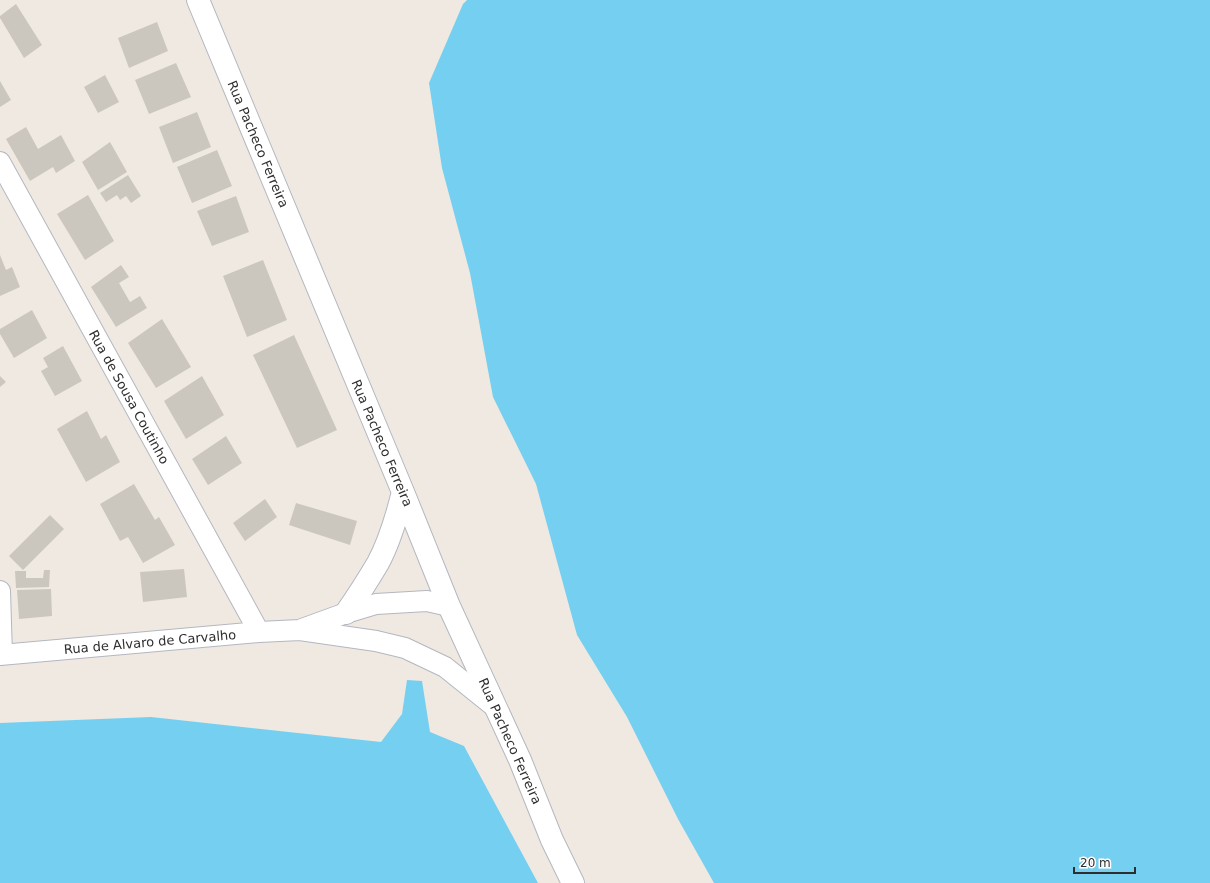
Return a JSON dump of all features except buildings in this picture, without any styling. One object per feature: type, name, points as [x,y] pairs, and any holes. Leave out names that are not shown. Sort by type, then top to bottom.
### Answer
[{"type":"street","name":"Rua Pacheco Ferreira","points":[[198,0],[449,606],[520,760],[552,840],[573,883]]},
{"type":"street","name":"Rua de Sousa Coutinho","points":[[0,162],[259,632]]},
{"type":"street","points":[[346,613],[379,561],[392,530],[403,492]]},
{"type":"street","points":[[0,591],[1,655]]},
{"type":"street","name":"Rua de Alvaro de Carvalho","points":[[300,630],[376,604],[403,601],[427,601],[449,606]]},
{"type":"street","name":"Rua de Alvaro de Carvalho","points":[[1,655],[259,632],[300,630],[376,641],[405,648],[445,667],[496,708]]},
{"type":"water","points":[[467,0],[1210,0],[1210,883],[714,883],[678,819],[627,717],[577,635],[536,484],[493,397],[470,273],[442,168],[429,83],[463,4]]},
{"type":"water","points":[[407,680],[422,681],[430,732],[464,746],[538,883],[0,883],[0,723],[151,717],[381,742],[402,714]]}]
